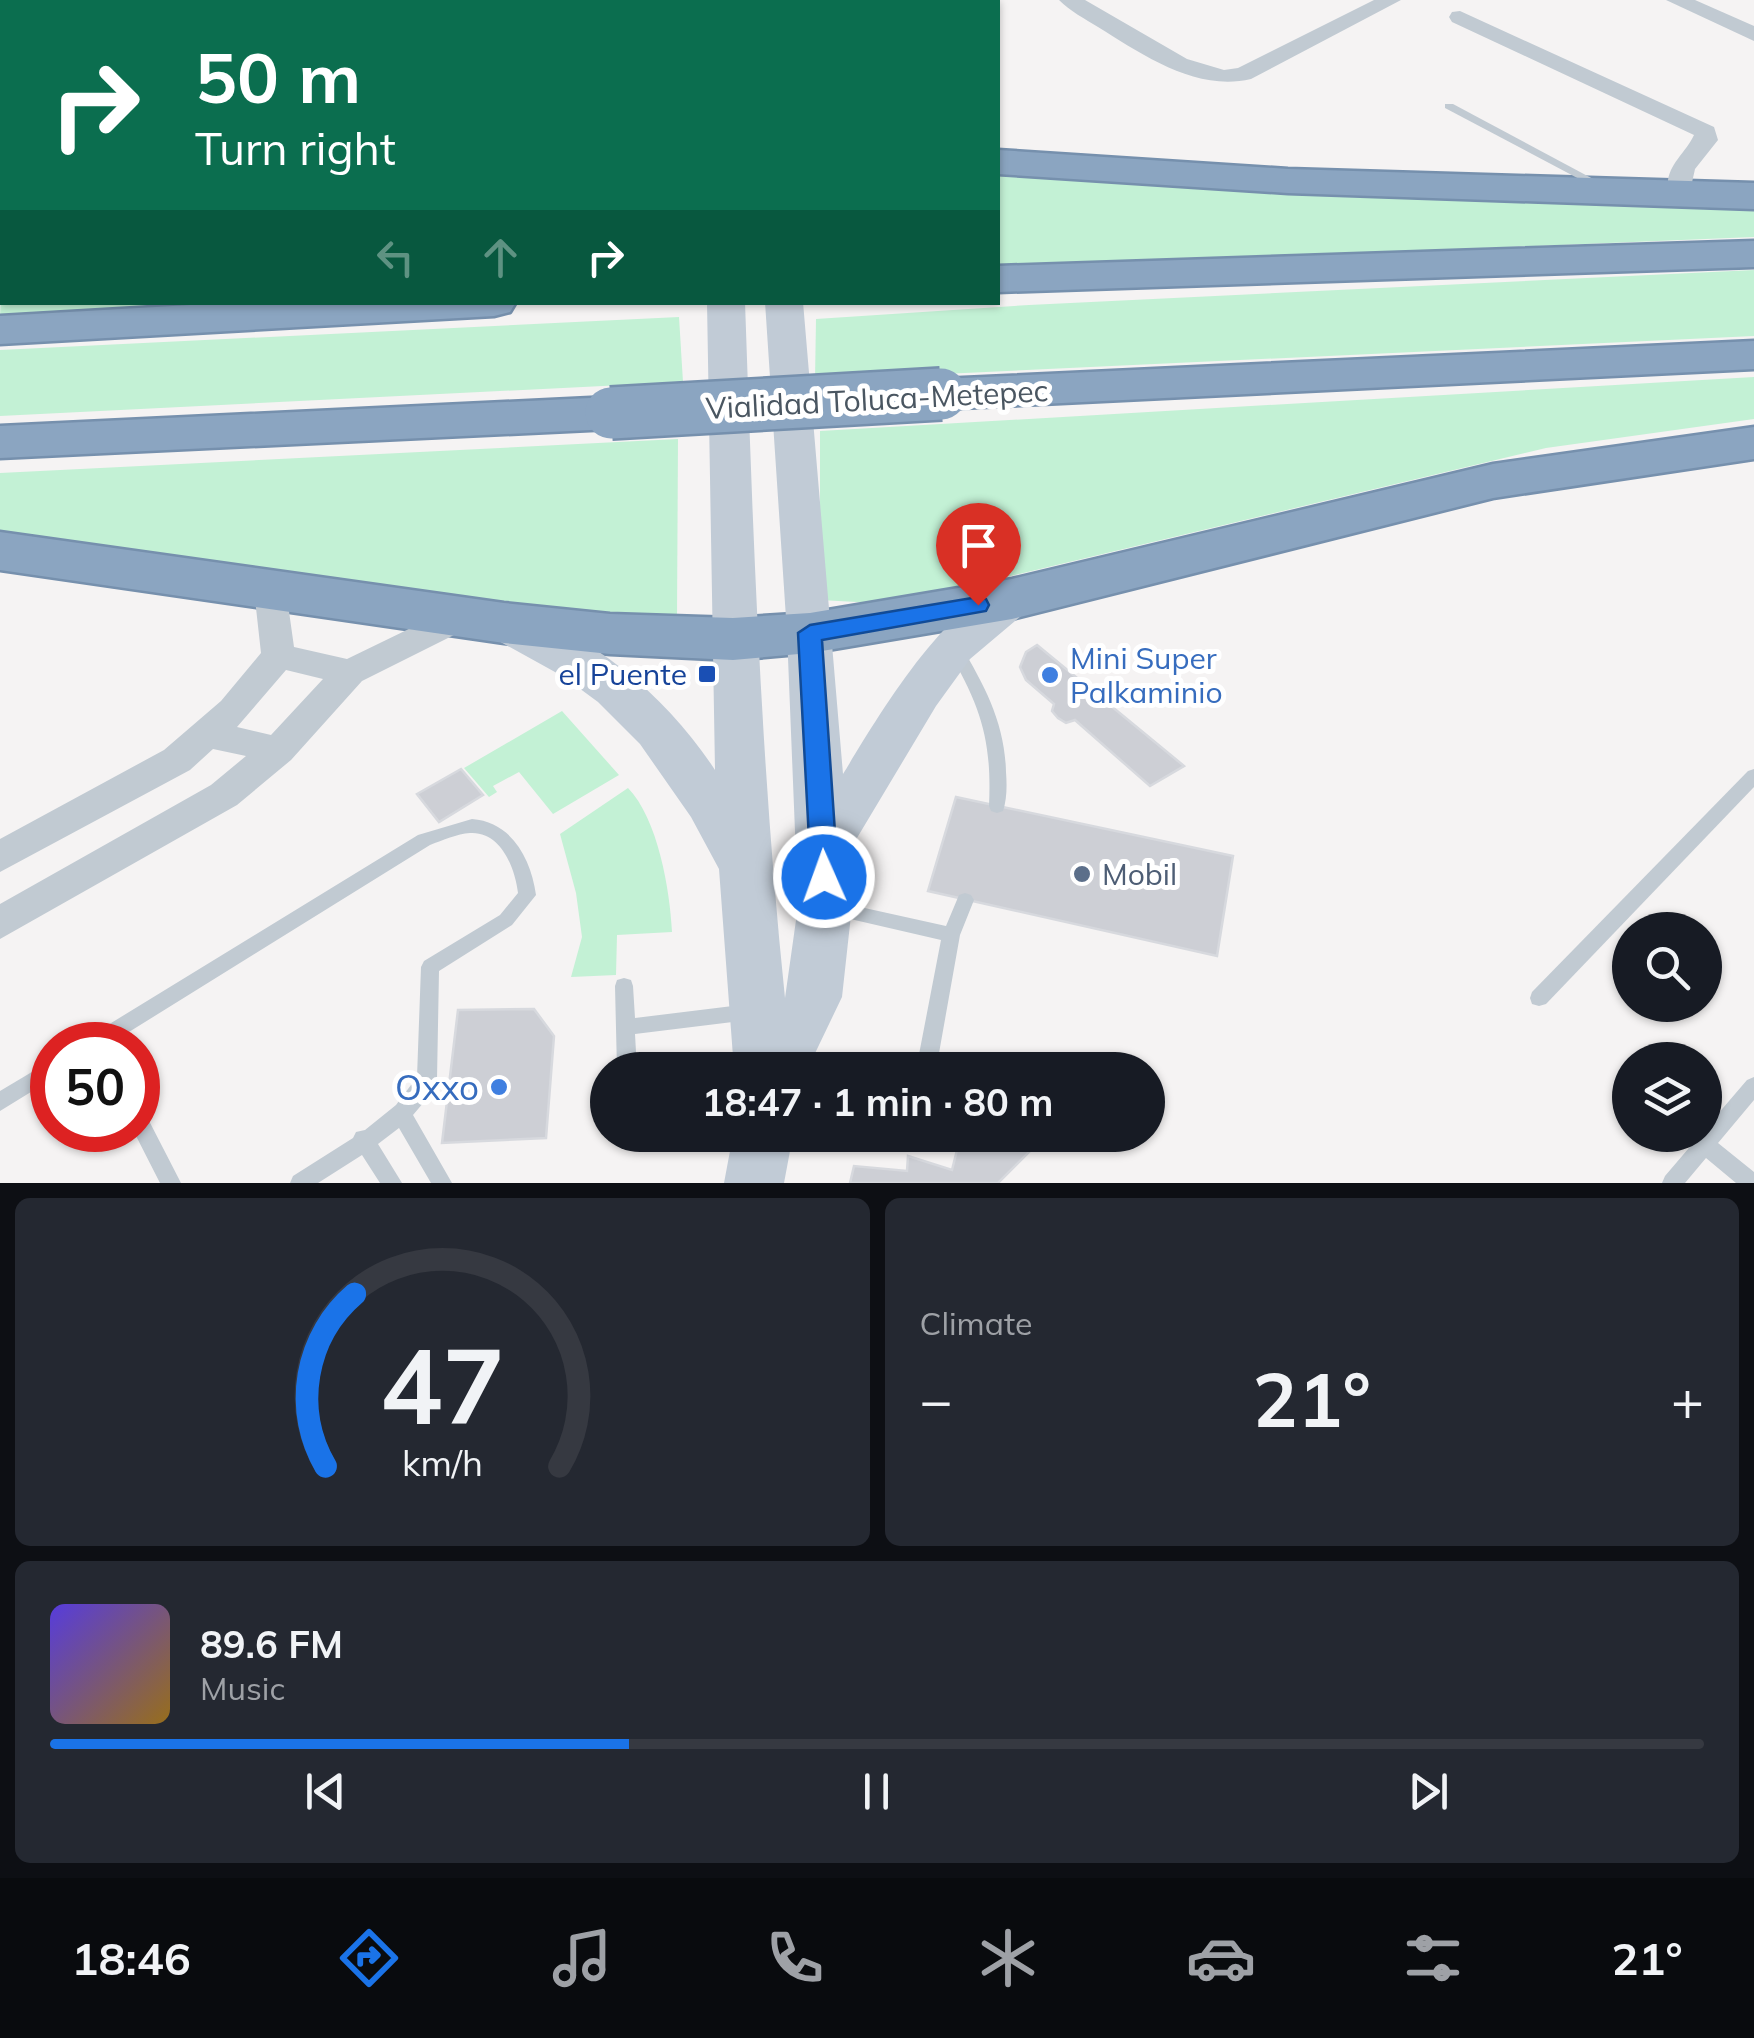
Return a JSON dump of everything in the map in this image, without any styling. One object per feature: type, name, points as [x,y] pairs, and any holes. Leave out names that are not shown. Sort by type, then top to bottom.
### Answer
[{"type":"highway","points":[[1000,162],[1288,182],[1754,196]]},
{"type":"highway","points":[[1000,279],[1754,254]]},
{"type":"highway","points":[[0,330],[441,305]]},
{"type":"highway","name":"Vialidad Toluca-Metepec","points":[[0,442],[1754,355]]},
{"type":"highway","points":[[0,551],[483,620],[610,634],[733,639],[810,633],[1012,599],[1494,481],[1754,443]]},
{"type":"main road","points":[[726,305],[733,639],[745,868],[761,1052]]},
{"type":"main road","points":[[784,305],[810,633],[825,906],[814,996],[786,1052]]},
{"type":"main road","points":[[824,848],[893,732],[954,647],[1012,599]]},
{"type":"main road","points":[[483,620],[572,659],[624,696],[672,747],[703,789],[745,868]]},
{"type":"street","points":[[1070,0],[1202,74],[1223,79],[1243,74],[1390,0]]},
{"type":"street","points":[[1677,0],[1754,34]]},
{"type":"street","points":[[1460,17],[1700,128],[1706,140],[1683,167],[1678,179],[1680,191]]},
{"type":"street","points":[[0,857],[151,776],[208,734],[278,656],[270,590]]},
{"type":"street","points":[[0,922],[202,808],[278,750],[350,672],[483,620]]},
{"type":"street","points":[[278,656],[350,672]]},
{"type":"street","points":[[208,734],[278,750]]},
{"type":"lane","points":[[1449,106],[1608,190]]},
{"type":"lane","points":[[954,647],[976,684],[997,735],[997,806]]},
{"type":"lane","points":[[1538,998],[1754,776]]},
{"type":"lane","points":[[130,1022],[401,852],[443,833],[486,826],[500,832],[525,870],[527,895],[506,920],[430,967],[427,1079],[402,1114],[300,1183]]},
{"type":"lane","points":[[929,1052],[951,935],[965,900]]},
{"type":"lane","points":[[825,906],[951,935]]},
{"type":"lane","points":[[624,986],[627,1052]]},
{"type":"lane","points":[[626,1028],[758,1011]]},
{"type":"lane","points":[[0,1102],[30,1083]]},
{"type":"lane","points":[[1722,1126],[1752,1093]]},
{"type":"lane","points":[[402,1114],[442,1183]]},
{"type":"lane","points":[[363,1140],[392,1183]]},
{"type":"lane","points":[[156,1152],[172,1183]]},
{"type":"lane","points":[[1672,1183],[1699,1152]]},
{"type":"lane","points":[[1714,1152],[1752,1183]]},
{"type":"green space","points":[[1000,172],[1754,210],[1754,237],[1000,268]]},
{"type":"green space","points":[[1754,270],[1754,336],[815,380],[816,319]]},
{"type":"green space","points":[[1,305],[233,305],[0,316]]},
{"type":"green space","points":[[679,317],[683,382],[0,416],[0,350]]},
{"type":"green space","points":[[1754,377],[1754,419],[1546,448],[931,595],[875,603],[820,600],[820,431]]},
{"type":"green space","points":[[678,439],[677,619],[630,620],[0,536],[0,473]]},
{"type":"green space","points":[[562,711],[619,775],[553,814],[519,772],[493,786],[497,792],[489,797],[464,768]]},
{"type":"green space","points":[[628,788],[655,836],[672,932],[617,935],[616,975],[571,977],[582,937],[576,893],[560,834]]},
{"type":"building","points":[[1037,645],[1184,766],[1150,786],[1075,720],[1066,723],[1058,718],[1052,711],[1054,704],[1026,680],[1020,667],[1026,652]]},
{"type":"building","points":[[461,769],[483,795],[439,822],[417,794]]},
{"type":"building","name":"Mobil","points":[[956,797],[1233,856],[1217,956],[928,891]]},
{"type":"building","name":"Oxxo","points":[[534,1009],[554,1036],[546,1138],[442,1143],[458,1010]]},
{"type":"building","points":[[956,1152],[1029,1152],[998,1183],[850,1183],[854,1166],[907,1171],[908,1156],[952,1170]]},
{"type":"place","name":"el Puente","points":[[707,674]]},
{"type":"place","name":"Mini Super Palkaminio","points":[[1050,675]]},
{"type":"place","name":"Mobil","points":[[1082,874]]},
{"type":"place","name":"Oxxo","points":[[499,1087]]},
{"type":"route","points":[[824,877],[810,633],[978,605]]}]
